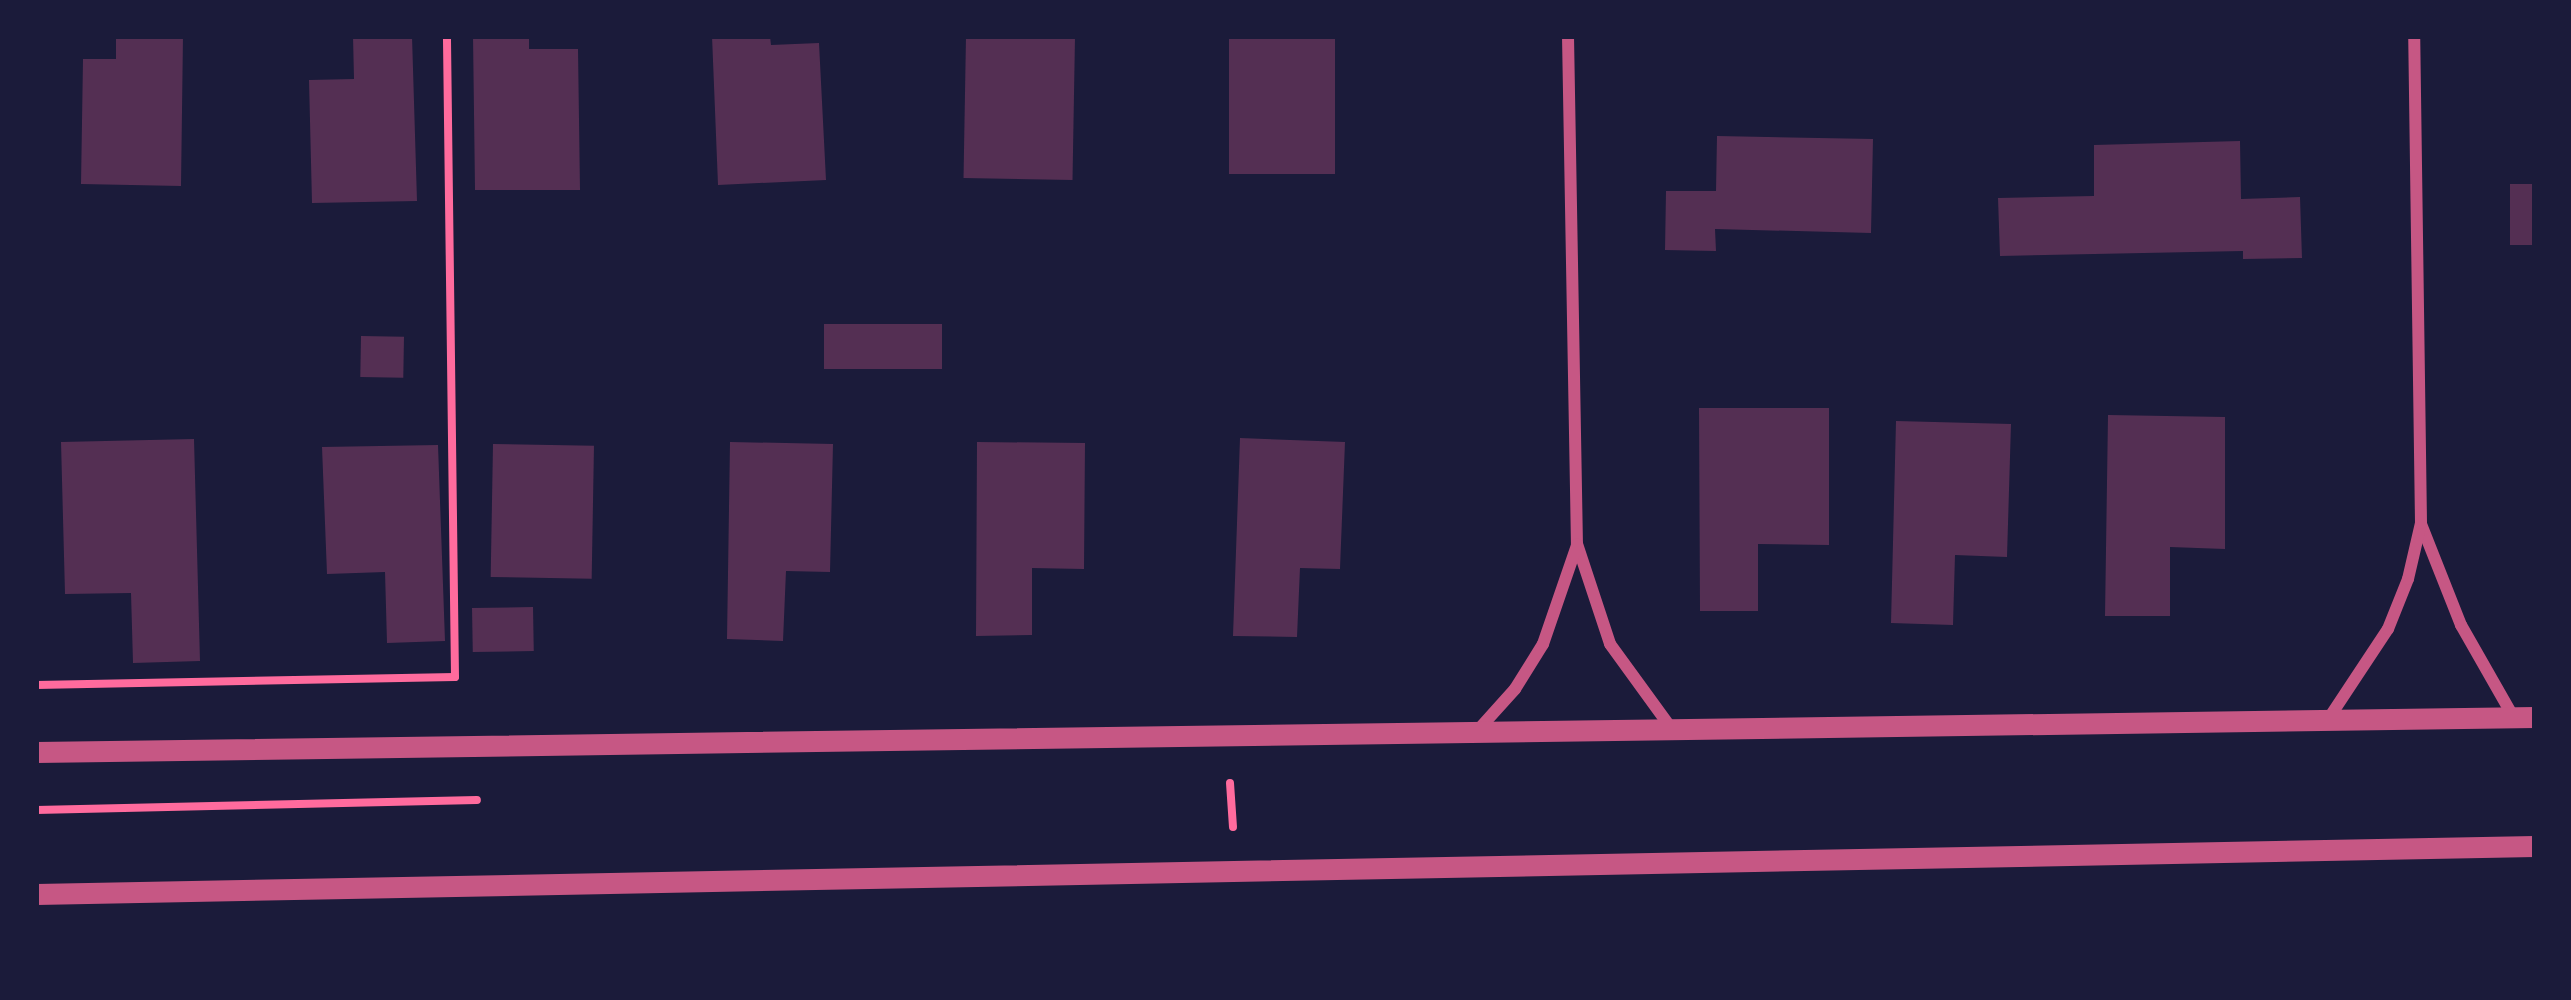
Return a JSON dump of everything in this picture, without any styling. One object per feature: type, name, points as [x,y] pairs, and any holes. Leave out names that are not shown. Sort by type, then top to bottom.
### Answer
[{"type":"street","points":[[1568,36],[1577,544],[1610,644],[1671,728]]},
{"type":"street","points":[[2329,718],[2387,629],[2408,579],[2421,523],[2414,36]]},
{"type":"street","points":[[2421,523],[2461,625],[2524,717]]},
{"type":"street","points":[[1479,729],[1515,689],[1543,644],[1577,544]]},
{"type":"street","points":[[36,752],[2524,717]]},
{"type":"street","points":[[36,894],[2535,846]]},
{"type":"path","points":[[36,686],[454,677],[446,36]]},
{"type":"path","points":[[1207,783],[1231,783],[1234,870]]},
{"type":"path","points":[[36,810],[490,800]]},
{"type":"building","points":[[116,36],[183,36],[181,186],[81,184],[83,59],[116,59]]},
{"type":"building","points":[[353,36],[412,36],[417,201],[312,203],[309,80],[354,79]]},
{"type":"building","points":[[473,36],[529,36],[529,49],[578,49],[580,190],[475,190]]},
{"type":"building","points":[[712,36],[770,36],[771,45],[819,43],[826,180],[718,185]]},
{"type":"building","points":[[966,36],[1075,38],[1073,180],[964,178]]},
{"type":"building","points":[[1229,36],[1335,36],[1335,174],[1229,174]]},
{"type":"building","points":[[1717,136],[1873,139],[1871,233],[1715,229],[1716,251],[1665,250],[1666,191],[1716,191]]},
{"type":"building","points":[[2240,141],[2241,199],[2300,197],[2302,258],[2243,259],[2243,251],[2000,256],[1998,198],[2094,196],[2094,145]]},
{"type":"building","points":[[2510,184],[2535,184],[2535,245],[2510,245]]},
{"type":"building","points":[[824,324],[942,324],[942,369],[824,369]]},
{"type":"building","points":[[361,336],[404,337],[403,378],[360,377]]},
{"type":"building","points":[[1699,408],[1829,408],[1829,545],[1758,544],[1758,611],[1700,611]]},
{"type":"building","points":[[2108,415],[2225,417],[2225,549],[2170,547],[2170,616],[2105,616]]},
{"type":"building","points":[[1896,421],[2011,424],[2007,557],[1955,555],[1953,625],[1891,623]]},
{"type":"building","points":[[1240,438],[1345,442],[1340,569],[1300,568],[1297,637],[1233,636]]},
{"type":"building","points":[[194,439],[200,661],[133,663],[131,593],[65,594],[61,442]]},
{"type":"building","points":[[730,442],[833,444],[830,572],[786,571],[783,641],[727,639]]},
{"type":"building","points":[[977,442],[1085,443],[1084,569],[1032,568],[1032,635],[976,636]]},
{"type":"building","points":[[493,444],[594,446],[592,579],[491,577]]},
{"type":"building","points":[[438,445],[445,641],[387,643],[385,572],[327,574],[322,447]]},
{"type":"building","points":[[533,607],[534,651],[473,652],[472,608]]}]
